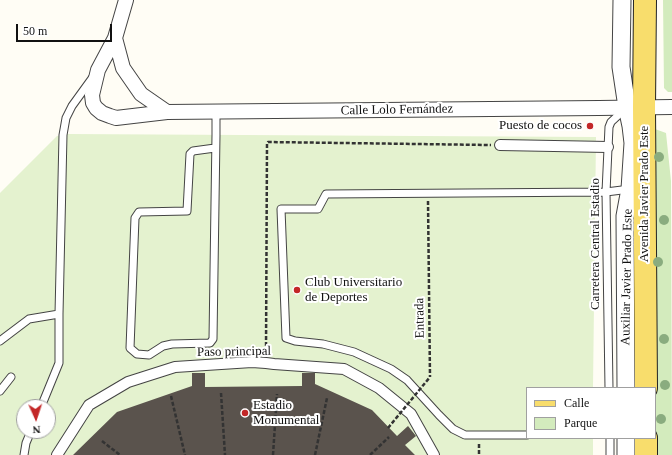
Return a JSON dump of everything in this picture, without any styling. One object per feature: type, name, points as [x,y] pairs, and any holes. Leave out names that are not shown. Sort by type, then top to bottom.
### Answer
[{"type":"main road","name":"Avenida Javier Prado Este","points":[[645,0],[636,107],[646,387]]},
{"type":"main road","points":[[646,439],[646,455]]},
{"type":"street","name":"Calle Lolo Fernández","points":[[126,0],[115,38],[98,70],[92,95],[93,103],[96,108],[102,113],[116,118],[167,112],[672,106]]},
{"type":"street","name":"Auxiliar Javier Prado Este","points":[[622,0],[622,67],[636,107],[632,126],[633,143],[630,188],[626,216],[626,387]]},
{"type":"street","points":[[115,38],[123,68],[127,75],[141,94],[167,112]]},
{"type":"street","points":[[500,145],[608,147]]},
{"type":"street","name":"Paso principal","points":[[57,455],[89,405],[128,382],[175,367],[252,362],[344,369],[379,388],[411,414],[434,455]]},
{"type":"street","points":[[626,439],[626,455]]},
{"type":"lane","points":[[44,399],[59,363],[63,135],[66,118],[72,106],[98,70]]},
{"type":"lane","name":"Carretera Central Estadio","points":[[609,387],[606,192],[609,127],[611,122],[636,107]]},
{"type":"lane","points":[[216,111],[216,148],[213,339],[210,343],[172,344],[162,346],[148,355],[137,354],[130,348],[135,218],[138,212],[187,211],[190,154],[192,151],[216,148]]},
{"type":"lane","points":[[526,435],[465,435],[453,429],[407,380],[391,369],[354,352],[323,344],[295,341],[286,338],[280,208],[318,209],[326,194],[606,192],[630,188]]},
{"type":"lane","points":[[0,341],[29,319],[59,314]]},
{"type":"lane","points":[[0,392],[11,377]]},
{"type":"lane","points":[[24,455],[28,439]]},
{"type":"lane","points":[[610,439],[610,455]]},
{"type":"path","name":"Entrada","points":[[388,428],[430,377],[428,194]]},
{"type":"path","points":[[221,393],[225,455]]},
{"type":"path","points":[[273,455],[277,394]]},
{"type":"path","points":[[171,396],[185,455]]},
{"type":"path","points":[[315,455],[327,398]]},
{"type":"path","points":[[370,455],[389,437]]},
{"type":"path","points":[[102,441],[120,455]]},
{"type":"green space","points":[[663,0],[672,0],[672,92],[668,92],[664,88]]},
{"type":"green space","points":[[655,129],[666,133],[671,181],[672,455],[652,455],[656,439]]},
{"type":"green space","name":"Club Universitario de Deportes","points":[[68,134],[596,137],[593,387],[526,387],[526,439],[593,439],[593,455],[0,455],[0,193],[57,136]]},
{"type":"building","name":"Estadio Monumental","points":[[192,373],[205,373],[205,387],[302,386],[302,373],[315,373],[315,384],[372,410],[397,436],[408,426],[416,436],[405,445],[415,455],[73,455],[117,412],[192,386]]},
{"type":"place","name":"Puesto de cocos","points":[[590,126]]},
{"type":"place","name":"Club Universitario de Deportes","points":[[297,290]]},
{"type":"place","name":"Estadio Monumental","points":[[245,413]]}]
